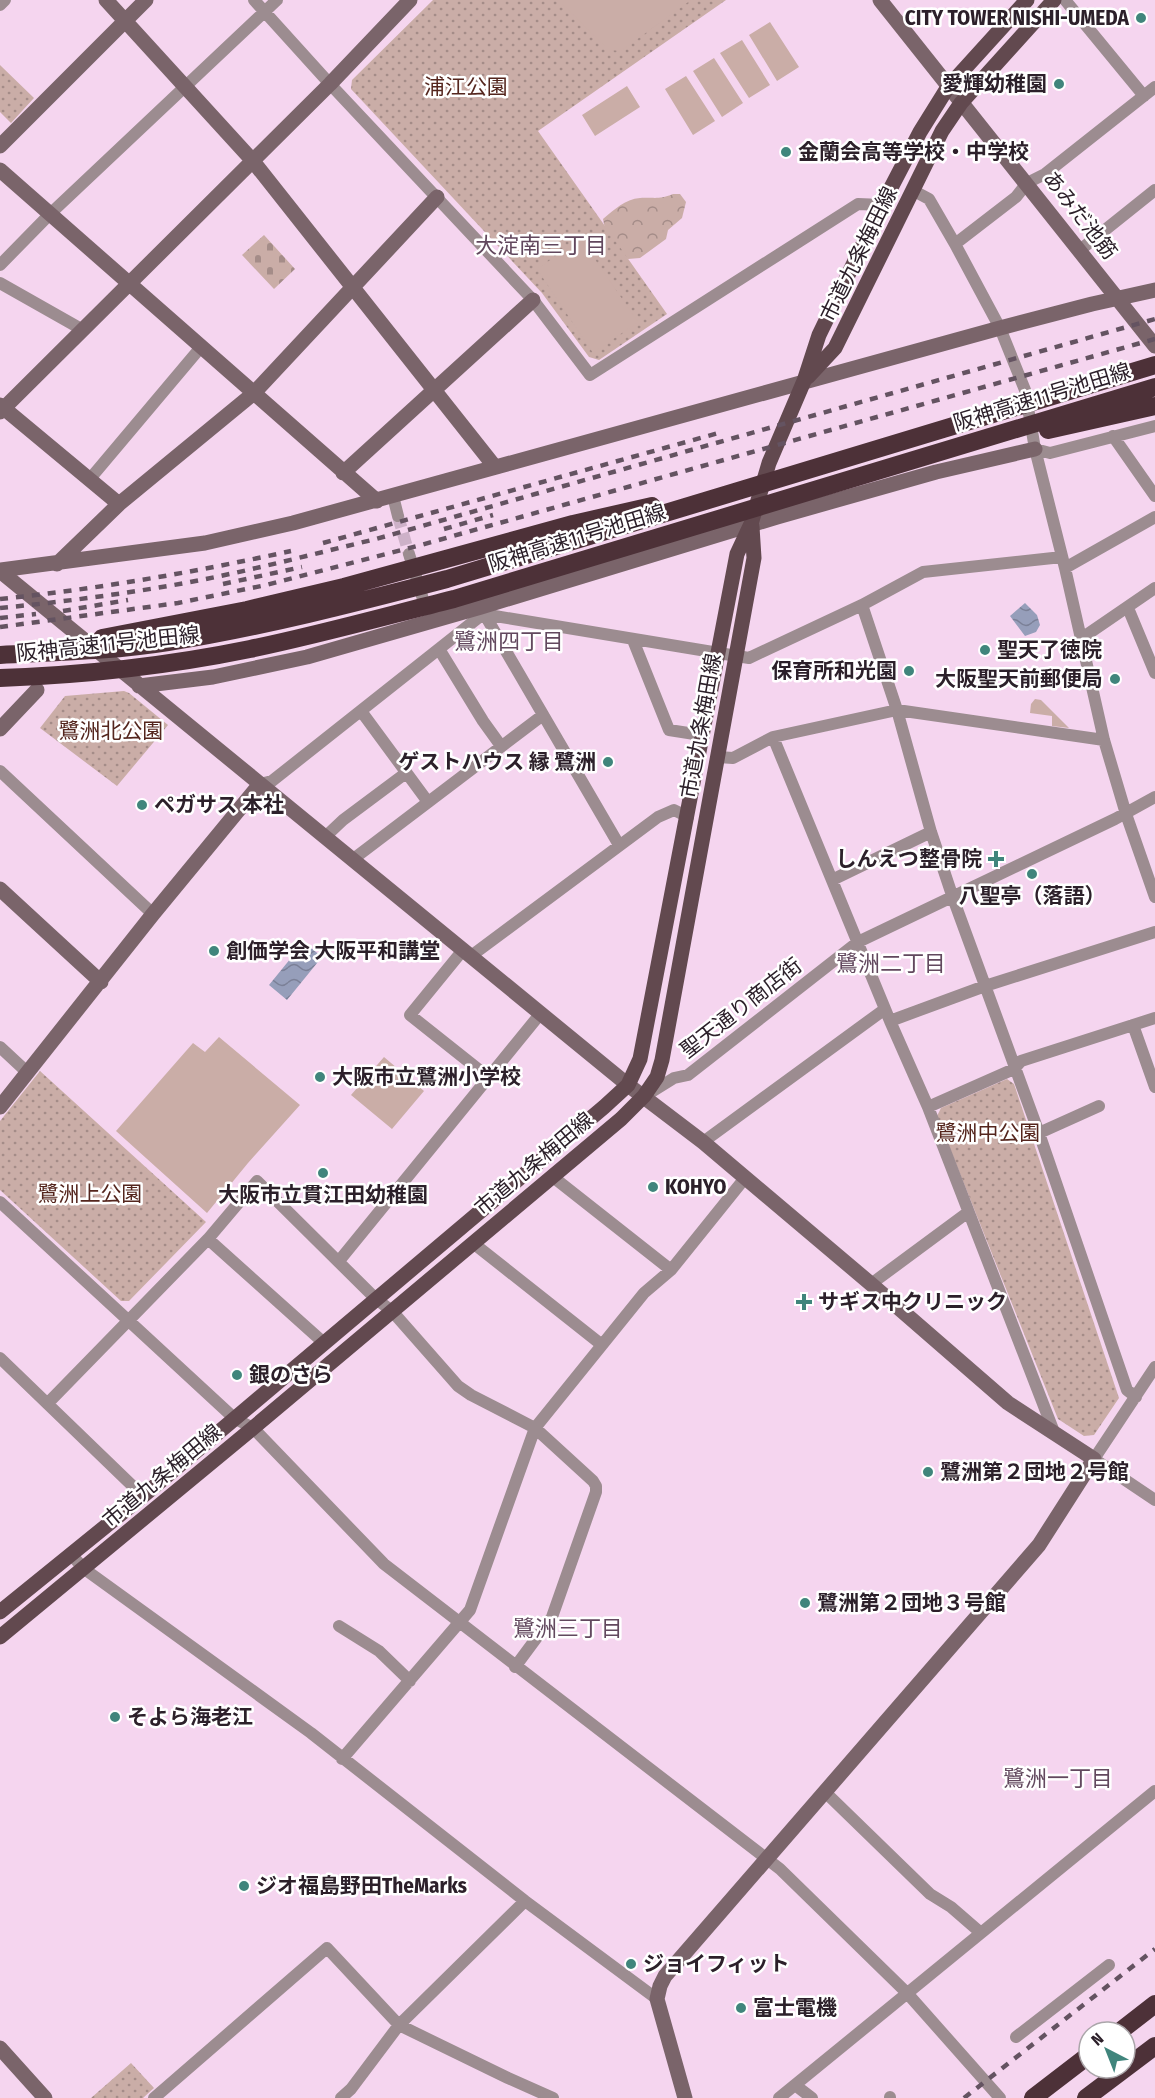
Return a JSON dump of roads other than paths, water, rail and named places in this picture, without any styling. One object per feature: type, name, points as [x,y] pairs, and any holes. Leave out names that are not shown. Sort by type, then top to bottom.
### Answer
[{"type":"highway","name":"阪神高速11号池田線","points":[[5,655],[87,651],[165,642],[249,628],[350,605],[447,579],[1155,365]]},
{"type":"highway","name":"阪神高速11号池田線","points":[[0,678],[139,667],[249,649],[364,622],[454,599],[1155,387]]},
{"type":"highway","points":[[958,447],[996,441],[1155,406]]},
{"type":"highway","points":[[5,655],[247,610],[354,584],[573,524],[763,482]]},
{"type":"highway","points":[[573,524],[639,528],[665,552]]},
{"type":"highway","points":[[1134,2020],[1155,2004]]},
{"type":"highway","points":[[1086,2098],[1155,2046]]},
{"type":"highway","points":[[1034,2098],[1077,2064]]},
{"type":"main road","name":"市道九条梅田線","points":[[0,1612],[143,1496],[628,1085],[640,1059],[737,554],[752,524],[763,482],[804,381],[819,335],[925,122],[948,87],[1027,0]]},
{"type":"main road","name":"市道九条梅田線","points":[[804,381],[836,348],[942,131],[961,103],[1054,0]]},
{"type":"main road","name":"市道九条梅田線","points":[[0,1637],[553,1177],[644,1096],[657,1077],[754,558],[752,524]]},
{"type":"street","points":[[0,5],[5,0]]},
{"type":"street","points":[[106,0],[252,160],[495,467]]},
{"type":"street","points":[[0,146],[146,0]]},
{"type":"street","points":[[254,0],[533,300],[590,375],[858,204],[882,205]]},
{"type":"street","points":[[0,265],[50,214],[277,0]]},
{"type":"street","points":[[119,504],[1,409],[330,84],[410,0]]},
{"type":"street","name":"あみだ池筋","points":[[880,0],[1155,345]]},
{"type":"street","points":[[1065,0],[1144,96]]},
{"type":"street","points":[[955,244],[1016,196],[1027,183],[1045,174],[1155,87]]},
{"type":"street","points":[[0,170],[377,501]]},
{"type":"street","points":[[1080,250],[1155,190]]},
{"type":"street","points":[[914,191],[929,199],[955,244],[1000,328],[1025,390],[1035,449],[1082,638],[1104,740],[1126,814],[1155,897]]},
{"type":"street","points":[[57,564],[119,504],[254,393],[437,197]]},
{"type":"street","points":[[0,283],[83,330]]},
{"type":"street","points":[[0,570],[205,543],[293,523],[1000,328],[1155,290]]},
{"type":"street","points":[[344,473],[533,300]]},
{"type":"street","points":[[88,480],[201,347]]},
{"type":"street","points":[[139,686],[213,677],[280,663],[482,610],[752,524],[936,472],[1035,449],[1050,453],[1155,426]]},
{"type":"street","points":[[1113,436],[1155,496]]},
{"type":"street","points":[[393,496],[398,516]]},
{"type":"street","points":[[482,610],[633,639],[749,658],[862,605],[923,572],[1064,563],[1155,518]]},
{"type":"street","points":[[410,554],[430,622]]},
{"type":"street","points":[[0,570],[628,1085],[703,1142],[872,1284],[1008,1403],[1155,1500]]},
{"type":"street","points":[[1082,638],[1155,588]]},
{"type":"street","points":[[862,605],[897,710],[931,832],[953,898],[1039,1133],[1127,1389],[1136,1397]]},
{"type":"street","points":[[1128,608],[1155,673]]},
{"type":"street","points":[[0,1107],[153,914],[260,784],[272,782],[439,649],[482,610]]},
{"type":"street","points":[[482,610],[619,845]]},
{"type":"street","points":[[0,729],[81,638]]},
{"type":"street","points":[[633,639],[669,730],[701,735]]},
{"type":"street","points":[[439,649],[501,746]]},
{"type":"street","points":[[718,757],[733,758],[773,737],[897,710],[1104,740]]},
{"type":"street","points":[[361,711],[428,802]]},
{"type":"street","points":[[352,860],[543,715]]},
{"type":"street","points":[[773,737],[890,1022],[928,1107],[1054,1432]]},
{"type":"street","points":[[0,771],[153,914]]},
{"type":"street","points":[[325,837],[343,820],[406,773]]},
{"type":"street","name":"聖天通り商店街","points":[[644,1096],[674,1078],[688,1075],[858,942],[1126,814],[1155,797]]},
{"type":"street","points":[[488,1077],[410,1015],[467,953],[658,817],[674,810],[688,817]]},
{"type":"street","points":[[832,880],[931,832]]},
{"type":"street","points":[[0,889],[101,982]]},
{"type":"street","points":[[890,1022],[985,986],[1155,932]]},
{"type":"street","points":[[703,1142],[885,1009]]},
{"type":"street","points":[[339,1261],[541,1013]]},
{"type":"street","points":[[928,1107],[1014,1069],[1021,1061],[1155,1018]]},
{"type":"street","points":[[1134,1025],[1155,1087]]},
{"type":"street","points":[[0,1047],[28,1073]]},
{"type":"street","points":[[1039,1133],[1099,1106]]},
{"type":"street","points":[[553,1177],[670,1270]]},
{"type":"street","points":[[342,1759],[470,1610],[535,1428],[644,1293],[670,1270],[745,1178]]},
{"type":"street","points":[[48,1403],[208,1239],[257,1181],[376,1299],[392,1311],[458,1386],[535,1428],[596,1486],[596,1492],[552,1617],[515,1666]]},
{"type":"street","points":[[0,1202],[234,1418],[253,1428],[384,1564],[780,1869],[907,1993],[1000,2098]]},
{"type":"street","points":[[872,1284],[968,1213]]},
{"type":"street","points":[[208,1239],[324,1343]]},
{"type":"street","points":[[473,1243],[602,1345]]},
{"type":"street","points":[[0,1358],[143,1496]]},
{"type":"street","points":[[685,2098],[657,1998],[665,1976],[1039,1545],[1155,1367]]},
{"type":"street","points":[[71,1554],[83,1568],[310,1733],[525,1901],[657,1998]]},
{"type":"street","points":[[339,1626],[379,1652],[410,1681]]},
{"type":"street","points":[[779,2098],[1155,1791]]},
{"type":"street","points":[[825,1792],[930,1894],[951,1907],[981,1933]]},
{"type":"street","points":[[341,2098],[351,2089],[399,2025],[525,1901]]},
{"type":"street","points":[[154,2098],[327,1948],[399,2025],[553,2098]]},
{"type":"street","points":[[1016,2037],[1109,1965]]},
{"type":"street","points":[[0,2048],[40,2096]]},
{"type":"street","points":[[795,2085],[812,2098]]},
{"type":"water","points":[[1025,603],[1037,615],[1040,625],[1036,632],[1025,636],[1010,616]]},
{"type":"water","points":[[304,942],[322,957],[287,1000],[269,985]]},
{"type":"tunnel","points":[[398,516],[409,554]]},
{"type":"railway","points":[[0,608],[185,583],[376,539],[1155,319]]},
{"type":"railway","points":[[0,627],[178,603],[266,585],[421,545],[1155,339]]},
{"type":"railway","points":[[323,543],[722,432]]},
{"type":"railway","points":[[444,529],[493,515]]},
{"type":"railway","points":[[0,599],[146,579],[291,551]]},
{"type":"railway","points":[[223,584],[302,567]]},
{"type":"railway","points":[[63,611],[128,600]]},
{"type":"railway","points":[[0,618],[36,614]]},
{"type":"railway","points":[[964,2098],[1155,1949]]},
{"type":"place","name":"CITY TOWER NISHI-UMEDA","points":[[1141,18]]},
{"type":"place","name":"愛輝幼稚園","points":[[1059,84]]},
{"type":"place","name":"金蘭会高等学校・中学校","points":[[786,152]]},
{"type":"place","name":"聖天了徳院","points":[[985,650]]},
{"type":"place","name":"保育所和光園","points":[[909,671]]},
{"type":"place","name":"大阪聖天前郵便局","points":[[1115,679]]},
{"type":"place","name":"ゲストハウス 縁 鷺洲","points":[[608,762]]},
{"type":"place","name":"ペガサス 本社","points":[[142,805]]},
{"type":"place","name":"しんえつ整骨院","points":[[996,859]]},
{"type":"place","name":"八聖亭（落語）","points":[[1032,874]]},
{"type":"place","name":"創価学会 大阪平和講堂","points":[[214,951]]},
{"type":"place","name":"大阪市立鷺洲小学校","points":[[320,1077]]},
{"type":"place","name":"大阪市立貫江田幼稚園","points":[[323,1173]]},
{"type":"place","name":"KOHYO","points":[[653,1187]]},
{"type":"place","name":"サギス中クリニック","points":[[804,1302]]},
{"type":"place","name":"銀のさら","points":[[237,1375]]},
{"type":"place","name":"鷺洲第２団地２号館","points":[[928,1472]]},
{"type":"place","name":"鷺洲第２団地３号館","points":[[805,1603]]},
{"type":"place","name":"そよら海老江","points":[[115,1717]]},
{"type":"place","name":"ジオ福島野田TheMarks","points":[[244,1886]]},
{"type":"place","name":"ジョイフィット","points":[[631,1964]]},
{"type":"place","name":"富士電機","points":[[741,2008]]},
{"type":"district","name":"大淀南三丁目","points":[[541,245]]},
{"type":"district","name":"鷺洲四丁目","points":[[509,641]]},
{"type":"district","name":"鷺洲二丁目","points":[[891,963]]},
{"type":"district","name":"鷺洲三丁目","points":[[568,1628]]},
{"type":"district","name":"鷺洲一丁目","points":[[1058,1778]]},
{"type":"park label","name":"浦江公園","points":[[466,87]]},
{"type":"park label","name":"鷺洲北公園","points":[[111,731]]},
{"type":"park label","name":"鷺洲中公園","points":[[988,1133]]},
{"type":"park label","name":"鷺洲上公園","points":[[90,1194]]}]
